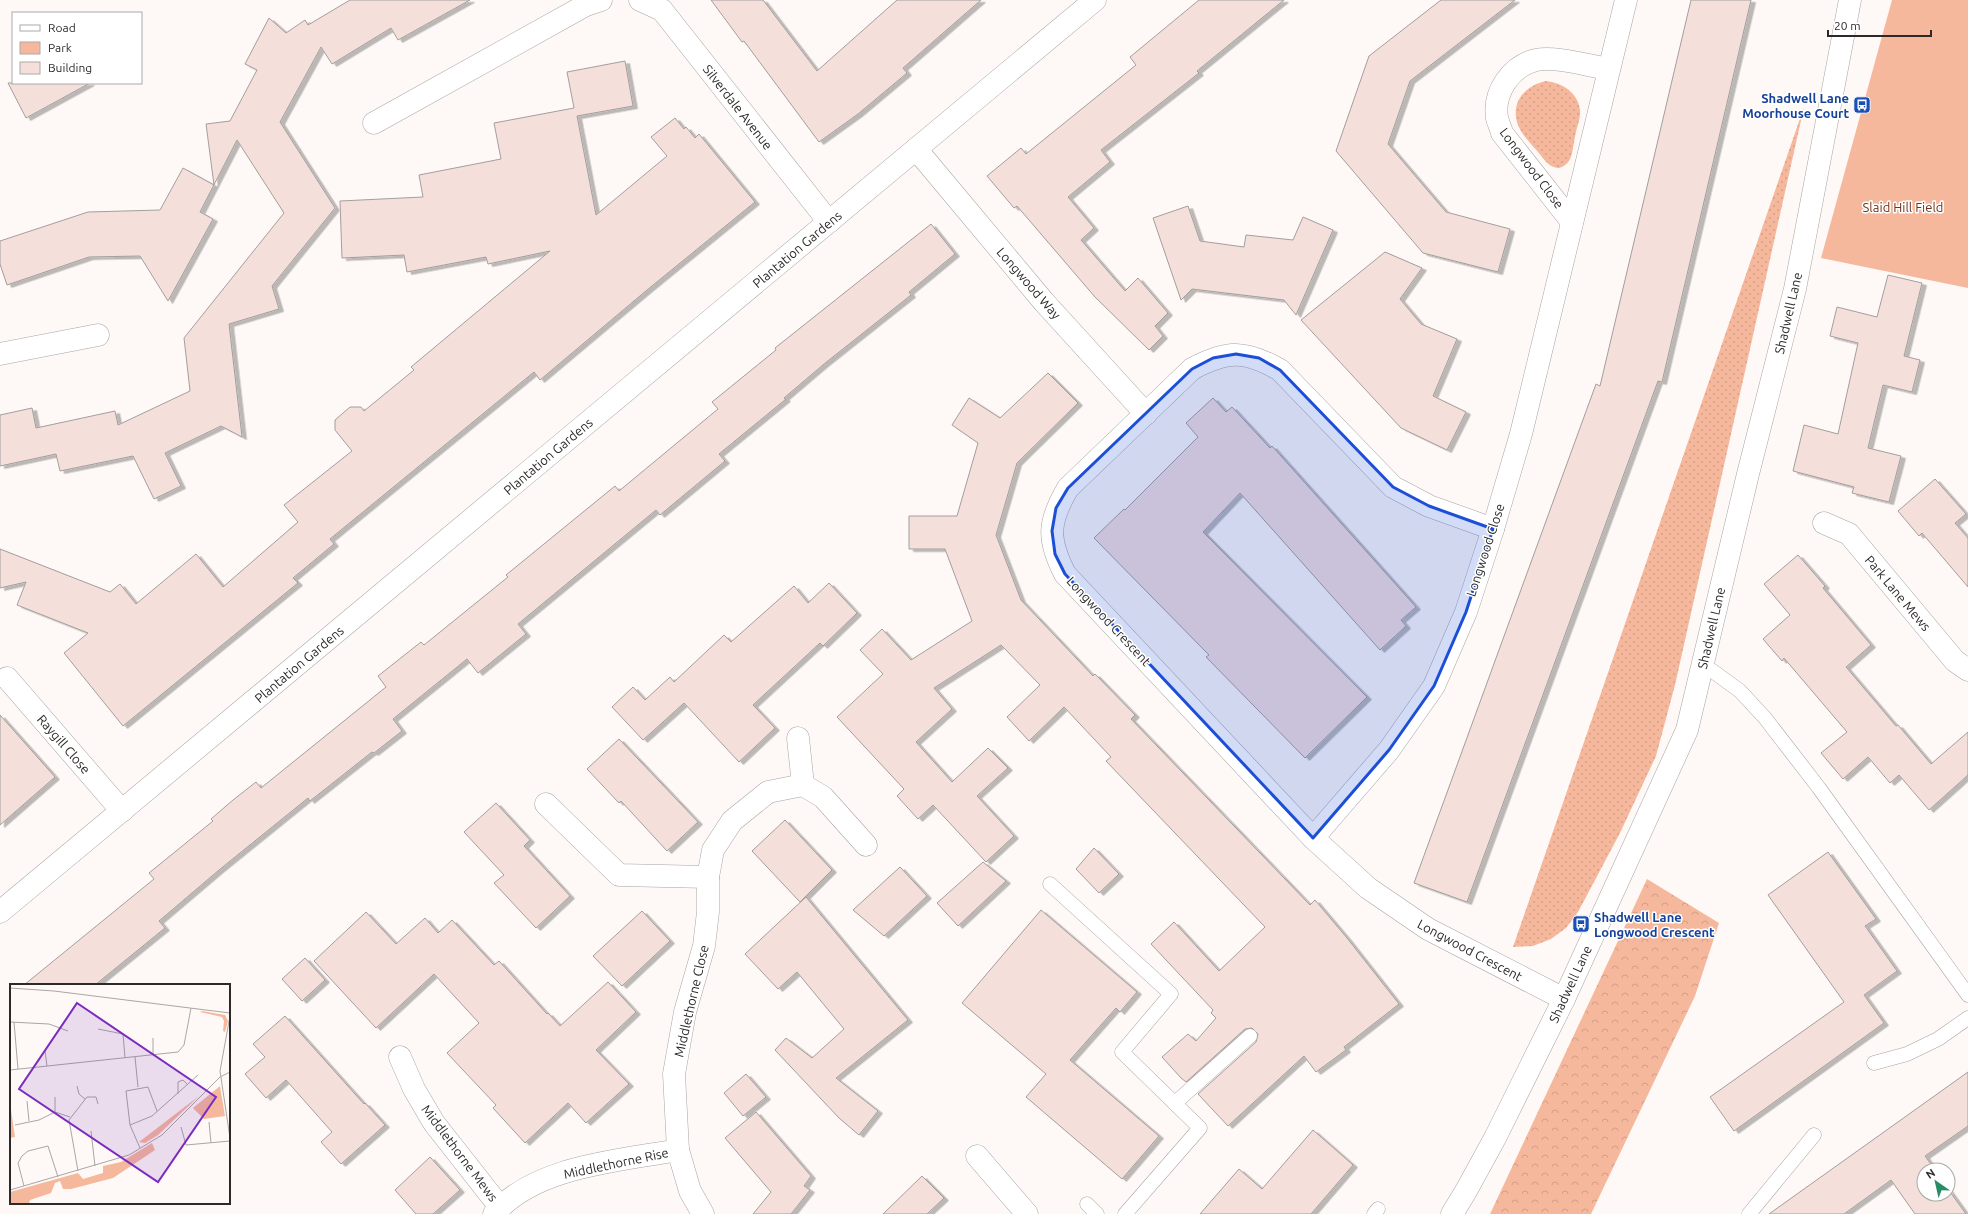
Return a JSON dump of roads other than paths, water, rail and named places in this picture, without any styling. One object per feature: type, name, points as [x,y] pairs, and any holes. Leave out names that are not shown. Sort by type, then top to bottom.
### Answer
[{"type":"street","points":[[374,123],[586,5],[601,0]]},
{"type":"street","name":"Silverdale Avenue","points":[[640,0],[662,10],[829,222]]},
{"type":"street","name":"Longwood Close","points":[[1312,838],[1388,750],[1434,686],[1466,612],[1493,529],[1521,434],[1626,0]]},
{"type":"street","name":"Shadwell Lane","points":[[1452,1214],[1495,1138],[1564,999],[1687,730],[1748,474],[1795,289],[1850,0]]},
{"type":"street","name":"Plantation Gardens","points":[[0,912],[916,150],[1085,3]]},
{"type":"street","name":"Longwood Close","points":[[1572,222],[1502,133],[1497,118],[1497,103],[1501,88],[1510,75],[1522,66],[1536,60],[1552,60],[1609,69]]},
{"type":"street","name":"Longwood Way","points":[[916,150],[1044,302],[1146,414]]},
{"type":"street","points":[[0,354],[98,335]]},
{"type":"street","name":"Longwood Crescent","points":[[1493,529],[1429,506],[1393,487],[1280,370],[1259,358],[1236,354],[1213,358],[1192,369],[1068,488],[1056,508],[1052,531],[1055,554],[1065,574],[1312,838],[1368,888],[1428,929],[1564,999]]},
{"type":"street","name":"Park Lane Mews","points":[[1824,523],[1849,534],[1955,661],[1968,670]]},
{"type":"street","name":"Raygill Close","points":[[7,678],[122,811]]},
{"type":"street","points":[[798,738],[803,785],[823,797],[866,845]]},
{"type":"street","name":"Middlethorne Close","points":[[704,1214],[690,1191],[678,1150],[674,1074],[685,1012],[704,946],[708,912],[708,877],[713,850],[732,821],[768,792],[803,785]]},
{"type":"street","points":[[546,804],[620,875],[708,877]]},
{"type":"street","name":"Middlethorne Mews","points":[[400,1057],[414,1089],[434,1123],[497,1210]]},
{"type":"street","name":"Middlethorne Rise","points":[[497,1210],[534,1183],[575,1170],[678,1150]]},
{"type":"street","points":[[976,1156],[1027,1214]]},
{"type":"lane","points":[[1703,664],[1740,691],[1765,718],[1819,788],[1968,995]]},
{"type":"lane","points":[[1050,884],[1171,994],[1122,1052],[1200,1128],[1124,1214]]},
{"type":"lane","points":[[1874,1063],[1907,1054],[1938,1039],[1968,1018]]},
{"type":"lane","points":[[1175,1103],[1250,1036]]},
{"type":"lane","points":[[1749,1214],[1814,1135]]},
{"type":"lane","points":[[1087,1204],[1097,1214]]},
{"type":"place","name":"Shadwell Lane Moorhouse Court","points":[[1862,105]]},
{"type":"place","name":"Shadwell Lane Longwood Crescent","points":[[1581,924]]},
{"type":"park label","name":"Slaid Hill Field","points":[[1903,207]]}]
